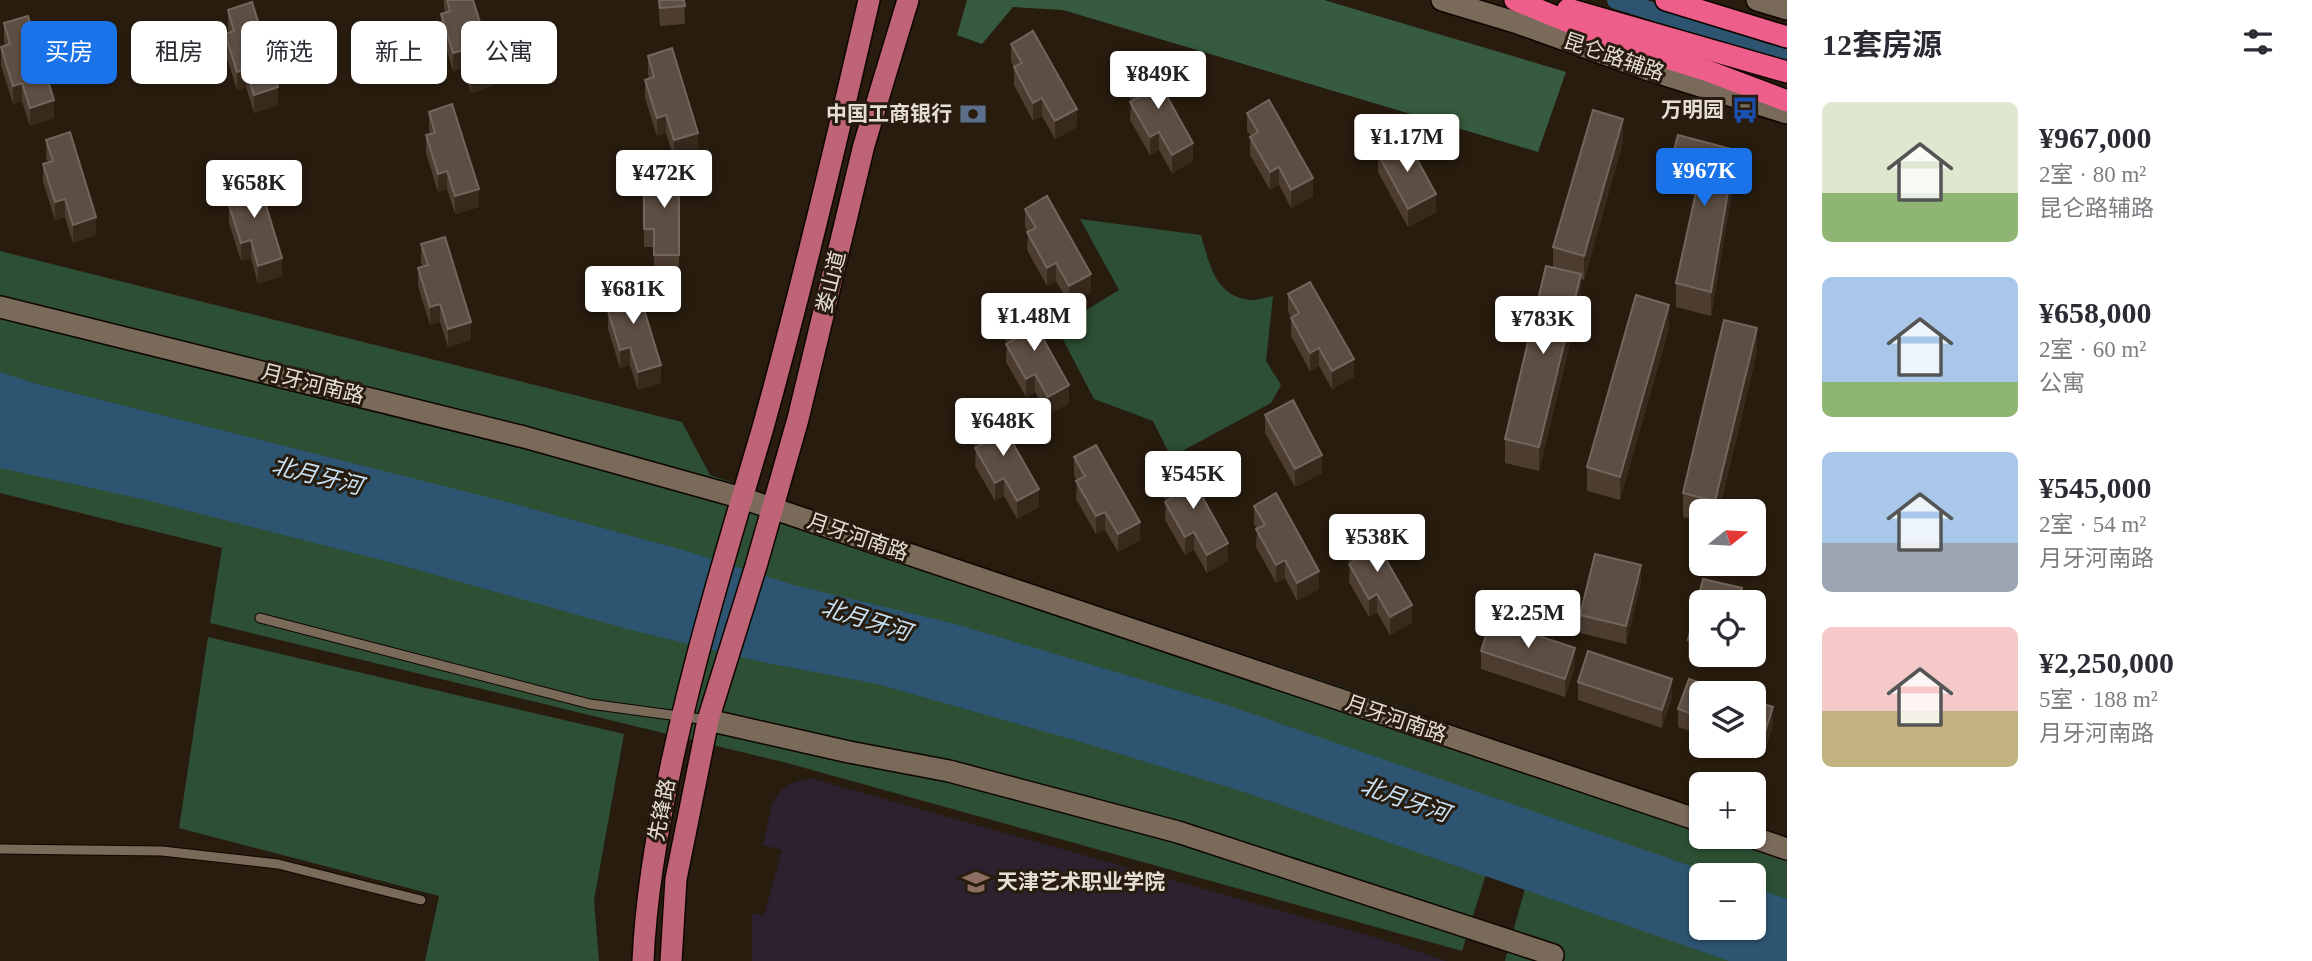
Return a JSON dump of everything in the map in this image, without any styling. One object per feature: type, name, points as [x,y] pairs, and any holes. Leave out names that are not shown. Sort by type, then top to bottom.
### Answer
[{"type":"highway","points":[[1515,0],[1617,41],[1787,95]]},
{"type":"highway","points":[[1536,0],[1787,72]]},
{"type":"highway","points":[[1667,0],[1787,37]]},
{"type":"highway","points":[[1716,0],[1787,23]]},
{"type":"highway","points":[[1708,71],[1787,101]]},
{"type":"main road","name":"娄山道","points":[[694,662],[742,498],[840,132],[869,0]]},
{"type":"main road","name":"娄山道","points":[[724,670],[798,419],[864,145],[908,0]]},
{"type":"main road","name":"先锋路","points":[[643,961],[650,876],[694,662]]},
{"type":"main road","name":"先锋路","points":[[671,961],[676,880],[708,720],[724,670]]},
{"type":"street","name":"昆仑路辅路","points":[[1442,0],[1787,113]]},
{"type":"street","points":[[1757,0],[1787,9]]},
{"type":"street","name":"月牙河南路","points":[[0,307],[524,437],[742,498],[1689,817]]},
{"type":"street","points":[[708,720],[849,752],[949,771],[1178,832],[1552,958]]},
{"type":"street","points":[[1766,842],[1787,849]]},
{"type":"lane","points":[[260,618],[590,704],[708,720]]},
{"type":"lane","points":[[0,849],[162,851],[278,864],[421,900]]},
{"type":"shaded area","name":"天津艺术职业学院","points":[[810,778],[1374,937],[1446,961],[752,961],[752,913],[764,916],[782,850],[763,845],[772,804],[781,790]]},
{"type":"green space","points":[[967,0],[1324,0],[1566,72],[1538,152],[1063,10],[1013,7],[982,44],[957,35]]},
{"type":"green space","points":[[1080,219],[1201,235],[1211,267],[1229,293],[1251,300],[1273,296],[1266,361],[1281,385],[1271,403],[1171,457],[1153,421],[1094,399],[1057,328],[1119,290]]},
{"type":"green space","points":[[0,251],[682,422],[710,475],[1407,709],[1689,815],[1689,849],[1766,849],[1766,844],[1787,852],[1787,950],[1766,936],[1766,863],[1689,863],[1689,874],[1493,852],[1462,951],[787,763],[210,623],[222,548],[0,493]]},
{"type":"green space","points":[[208,637],[624,734],[594,900],[599,961],[425,961],[439,896],[179,828]]},
{"type":"green space","points":[[1529,874],[1689,929],[1689,940],[1720,940],[1781,961],[1505,961]]},
{"type":"water","name":"北月牙河","points":[[0,372],[34,383],[503,501],[683,550],[794,585],[955,624],[1227,705],[1689,865],[1689,940],[1766,940],[1766,892],[1787,899],[1787,961],[1729,961],[1247,793],[877,684],[762,662],[627,629],[397,564],[142,499],[0,468]]},
{"type":"building","points":[[447,0],[473,0],[480,21],[461,21],[461,51],[453,53],[447,34],[447,21],[443,21],[441,14],[450,11]]},
{"type":"building","points":[[659,0],[684,0],[685,6],[660,8]]},
{"type":"building","points":[[252,2],[258,21],[241,21],[241,71],[237,72],[227,40],[227,33],[234,31],[228,10]]},
{"type":"building","points":[[28,16],[30,21],[21,21],[21,83],[13,86],[1,47],[10,44],[4,23]]},
{"type":"building","points":[[1033,31],[1077,109],[1055,121],[1042,98],[1033,103],[1014,67],[1022,63],[1011,44]]},
{"type":"building","points":[[672,48],[698,133],[674,140],[666,115],[657,118],[645,80],[654,77],[648,56]]},
{"type":"building","points":[[1150,66],[1193,143],[1172,155],[1159,132],[1150,137],[1130,102],[1139,97],[1128,78]]},
{"type":"building","points":[[22,84],[49,84],[54,100],[30,108]]},
{"type":"building","points":[[251,84],[277,84],[278,87],[254,95]]},
{"type":"building","points":[[1269,100],[1313,178],[1291,190],[1279,167],[1270,172],[1250,137],[1258,132],[1247,113]]},
{"type":"building","points":[[452,104],[479,189],[455,196],[447,171],[438,174],[426,135],[435,133],[429,112]]},
{"type":"building","points":[[1593,110],[1623,119],[1584,256],[1553,247]]},
{"type":"building","points":[[70,132],[96,217],[73,225],[65,199],[55,202],[43,164],[53,161],[46,140]]},
{"type":"building","points":[[1678,135],[1735,150],[1711,292],[1676,283],[1700,174],[1670,165]]},
{"type":"building","points":[[1406,139],[1436,194],[1408,209],[1378,154]]},
{"type":"building","points":[[654,166],[679,166],[679,255],[654,255],[654,229],[644,229],[644,188],[654,188]]},
{"type":"building","points":[[256,173],[282,258],[258,266],[251,240],[241,243],[229,205],[238,202],[232,181]]},
{"type":"building","points":[[1047,196],[1091,274],[1069,286],[1056,263],[1047,268],[1027,232],[1036,228],[1025,209]]},
{"type":"building","points":[[445,237],[471,322],[448,329],[440,304],[430,307],[418,268],[428,265],[421,244]]},
{"type":"building","points":[[1546,266],[1581,274],[1539,447],[1505,439]]},
{"type":"building","points":[[635,280],[661,365],[638,372],[630,347],[620,350],[608,311],[617,308],[611,288]]},
{"type":"building","points":[[1310,282],[1354,359],[1332,371],[1319,348],[1310,353],[1291,318],[1299,313],[1288,294]]},
{"type":"building","points":[[1636,295],[1669,305],[1620,477],[1587,467]]},
{"type":"building","points":[[1026,308],[1069,385],[1048,397],[1035,374],[1026,379],[1006,344],[1015,339],[1004,320]]},
{"type":"building","points":[[1724,320],[1757,328],[1715,499],[1683,493]]},
{"type":"building","points":[[1293,400],[1322,455],[1295,469],[1265,415]]},
{"type":"building","points":[[995,412],[1039,489],[1017,501],[1004,478],[995,483],[975,448],[984,443],[973,424]]},
{"type":"building","points":[[1096,445],[1140,522],[1118,534],[1105,512],[1096,516],[1076,481],[1085,476],[1074,457]]},
{"type":"building","points":[[1185,466],[1228,543],[1207,555],[1194,532],[1185,537],[1165,502],[1173,497],[1163,478]]},
{"type":"building","points":[[1276,493],[1319,571],[1297,583],[1285,560],[1276,565],[1256,529],[1265,525],[1254,506]]},
{"type":"building","points":[[1368,528],[1412,605],[1390,617],[1377,594],[1369,599],[1349,564],[1357,559],[1347,540]]},
{"type":"building","points":[[1595,554],[1641,565],[1626,626],[1580,615]]},
{"type":"building","points":[[1703,579],[1742,588],[1742,590],[1700,590]]},
{"type":"building","points":[[1491,620],[1575,648],[1565,679],[1481,651]]},
{"type":"building","points":[[1588,651],[1672,679],[1662,710],[1578,682]]},
{"type":"building","points":[[1689,679],[1695,681],[1689,681],[1689,713],[1678,709]]},
{"type":"building","points":[[1766,705],[1773,707],[1766,729]]},
{"type":"waterway","points":[[1616,0],[1658,13],[1669,9]]},
{"type":"waterway","points":[[1658,13],[1787,52]]},
{"type":"place","name":"万明园","points":[[1745,110]]},
{"type":"place","name":"中国工商银行","points":[[973,114]]},
{"type":"place","name":"天津艺术职业学院","points":[[976,882]]}]
